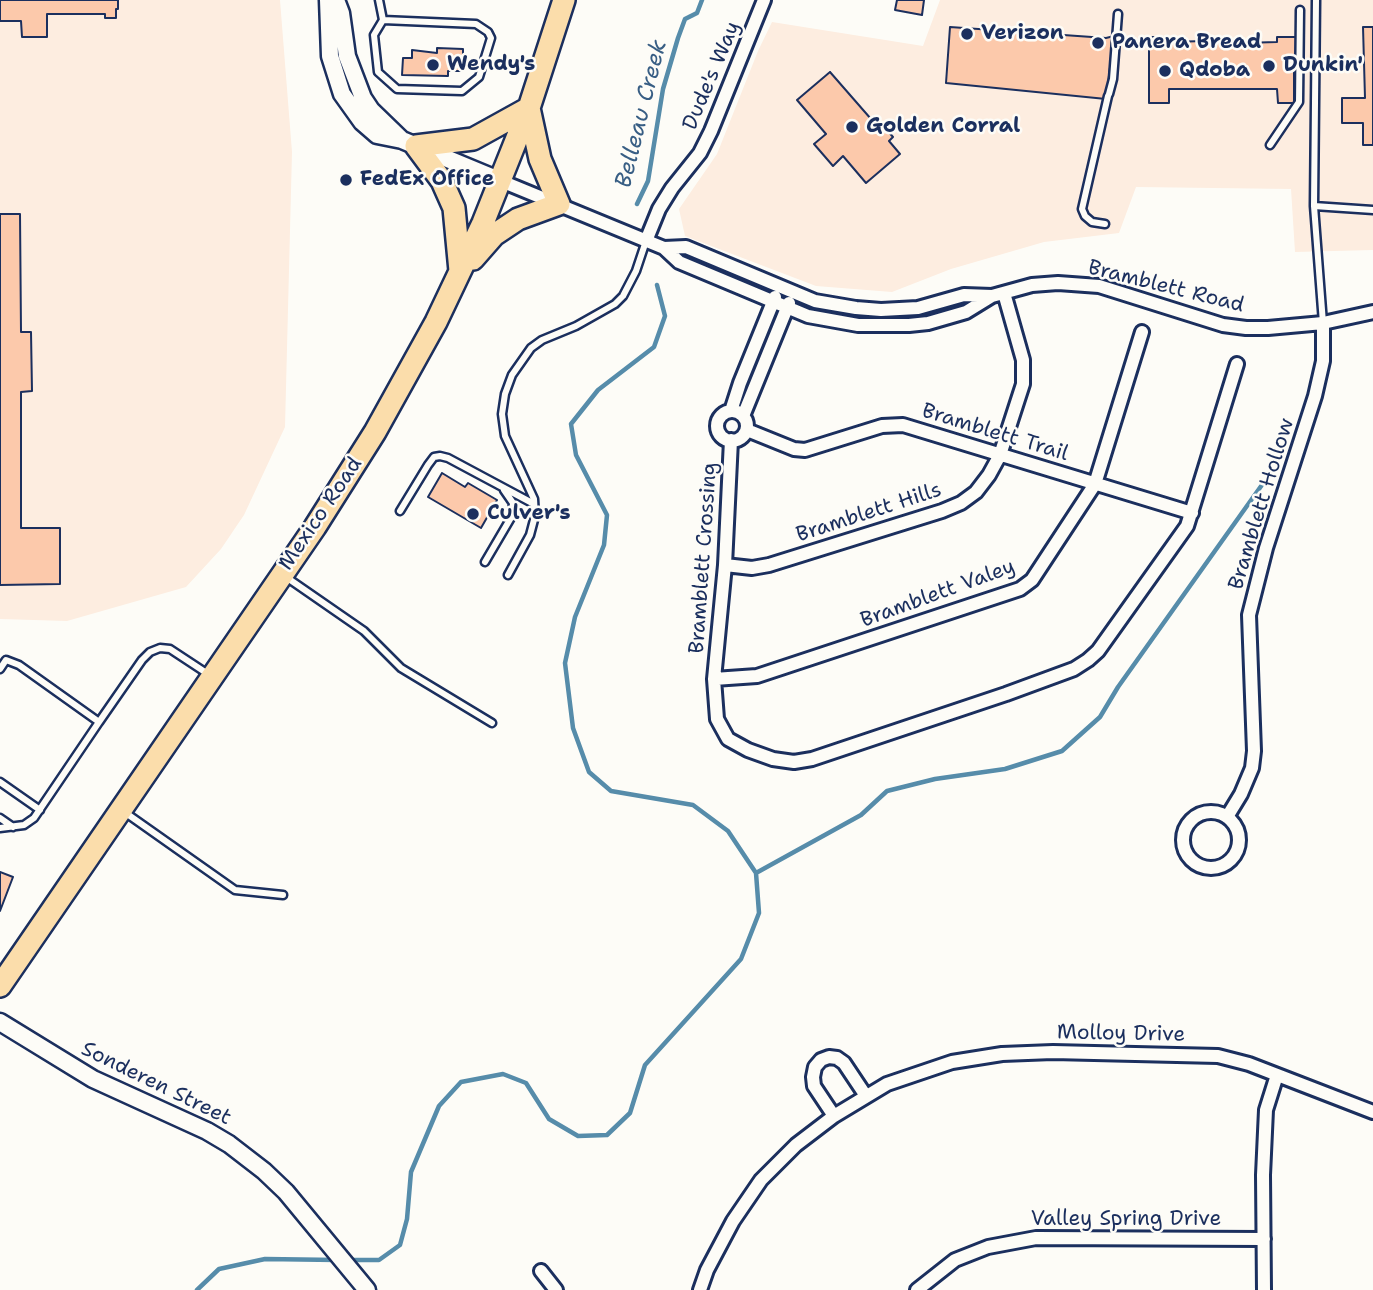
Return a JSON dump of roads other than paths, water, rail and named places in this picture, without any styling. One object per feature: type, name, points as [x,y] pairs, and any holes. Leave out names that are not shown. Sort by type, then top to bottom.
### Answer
[{"type":"main road","name":"Mexico Road","points":[[0,986],[282,574],[375,432],[460,273],[501,181],[529,108],[564,0]]},
{"type":"main road","points":[[409,143],[473,139],[529,108],[540,159],[559,204],[518,219],[494,235],[460,273]]},
{"type":"main road","points":[[409,143],[442,181],[454,208],[460,273]]},
{"type":"street","points":[[328,0],[330,56],[342,94],[362,122],[377,135],[409,143],[501,181]]},
{"type":"street","points":[[336,0],[341,13],[347,55],[363,98],[371,110],[409,143]]},
{"type":"street","name":"Dude's Way","points":[[646,241],[659,209],[700,153],[711,131],[764,0]]},
{"type":"street","name":"Bramblett Road","points":[[501,181],[664,248],[679,262],[808,316],[858,325],[928,323],[966,312],[998,294]]},
{"type":"street","name":"Bramblett Road","points":[[664,248],[686,247],[779,288],[837,306],[881,310],[918,308],[964,296],[998,294],[1032,285],[1091,285],[1136,295],[1223,325],[1268,328],[1323,323],[1373,312]]},
{"type":"street","points":[[737,413],[721,416],[717,427],[723,437],[739,439],[747,430],[747,424],[737,413],[740,383],[779,288]]},
{"type":"street","points":[[737,413],[793,293]]},
{"type":"street","name":"Bramblett Hills","points":[[725,565],[752,568],[769,565],[942,511],[961,503],[976,492],[1000,455],[1023,384],[1023,360],[998,294]]},
{"type":"street","name":"Bramblett Hollow","points":[[1227,817],[1252,768],[1254,751],[1249,615],[1266,548],[1315,396],[1323,361],[1323,323]]},
{"type":"street","name":"Bramblett Valey","points":[[714,678],[757,677],[1020,589],[1032,580],[1096,484],[1142,332]]},
{"type":"street","name":"Bramblett Crossing","points":[[731,440],[725,565],[714,678],[717,719],[728,739],[761,755],[794,762],[1006,694],[1074,669],[1098,651],[1186,526],[1237,364]]},
{"type":"street","name":"Bramblett Trail","points":[[747,430],[794,449],[805,450],[882,426],[903,425],[1192,513]]},
{"type":"street","points":[[1211,812],[1227,817],[1235,826],[1238,835],[1236,853],[1231,861],[1214,869],[1197,865],[1185,852],[1183,834],[1187,825],[1202,814],[1211,812]]},
{"type":"street","name":"Sonderen Street","points":[[0,1023],[93,1079],[207,1131],[229,1144],[286,1192],[365,1287]]},
{"type":"street","name":"Molloy Drive","points":[[700,1290],[725,1233],[761,1180],[796,1144],[834,1116],[887,1084],[952,1062],[1002,1054],[1053,1052],[1218,1056],[1249,1063],[1373,1112]]},
{"type":"street","points":[[834,1116],[814,1086],[815,1067],[821,1060],[837,1058],[844,1063],[866,1096]]},
{"type":"street","points":[[1264,1290],[1263,1175],[1266,1110],[1277,1075]]},
{"type":"street","name":"Valley Spring Drive","points":[[917,1290],[955,1260],[988,1247],[1036,1238],[1264,1239]]},
{"type":"street","points":[[541,1271],[556,1290]]},
{"type":"lane","points":[[379,0],[383,20],[374,35],[378,72],[397,89],[462,91],[479,77],[491,38],[488,32],[476,24],[383,20]]},
{"type":"lane","points":[[1316,0],[1314,206],[1323,323]]},
{"type":"lane","points":[[1270,145],[1299,102],[1300,10]]},
{"type":"lane","points":[[1105,224],[1091,222],[1082,209],[1113,79],[1118,14]]},
{"type":"lane","points":[[1314,206],[1373,210]]},
{"type":"lane","name":"Dude's Way","points":[[534,504],[505,436],[502,414],[512,374],[526,354],[542,340],[576,326],[615,304],[623,296],[636,271],[646,241]]},
{"type":"lane","points":[[400,510],[434,457],[448,458],[534,504],[535,516],[530,535],[508,575]]},
{"type":"lane","points":[[485,562],[512,516],[513,503],[502,487]]},
{"type":"lane","points":[[282,574],[364,631],[401,668],[492,723]]},
{"type":"lane","points":[[0,828],[14,827],[34,818],[150,652],[160,648],[170,649],[212,677]]},
{"type":"lane","points":[[0,669],[3,660],[19,665],[99,722]]},
{"type":"lane","points":[[0,782],[40,810]]},
{"type":"lane","points":[[122,810],[235,890],[283,895]]},
{"type":"lane","points":[[0,818],[14,827]]},
{"type":"waterway","name":"Belleau Creek","points":[[637,204],[648,181],[663,89],[678,38],[685,19],[697,13],[702,0]]},
{"type":"waterway","name":"Belleau Creek","points":[[349,1260],[379,1260],[400,1245],[407,1219],[411,1172],[439,1106],[461,1082],[503,1074],[526,1083],[549,1119],[578,1136],[607,1135],[630,1113],[645,1065],[741,959],[759,913],[756,873],[728,831],[693,805],[611,791],[589,772],[573,728],[565,663],[575,617],[604,545],[607,515],[576,455],[571,424],[598,390],[654,347],[665,316],[657,285]]},
{"type":"waterway","points":[[756,873],[861,815],[887,791],[935,779],[1005,769],[1062,751],[1100,717],[1118,687],[1264,482]]},
{"type":"waterway","name":"Belleau Creek","points":[[197,1290],[219,1269],[265,1259],[337,1260]]},
{"type":"place","name":"Verizon","points":[[967,34]]},
{"type":"place","name":"Panera Bread","points":[[1098,43]]},
{"type":"place","name":"Wendy's","points":[[433,65]]},
{"type":"place","name":"Dunkin'","points":[[1269,66]]},
{"type":"place","name":"Qdoba","points":[[1165,71]]},
{"type":"place","name":"Golden Corral","points":[[852,127]]},
{"type":"place","name":"FedEx Office","points":[[346,180]]},
{"type":"place","name":"Culver's","points":[[473,514]]}]
